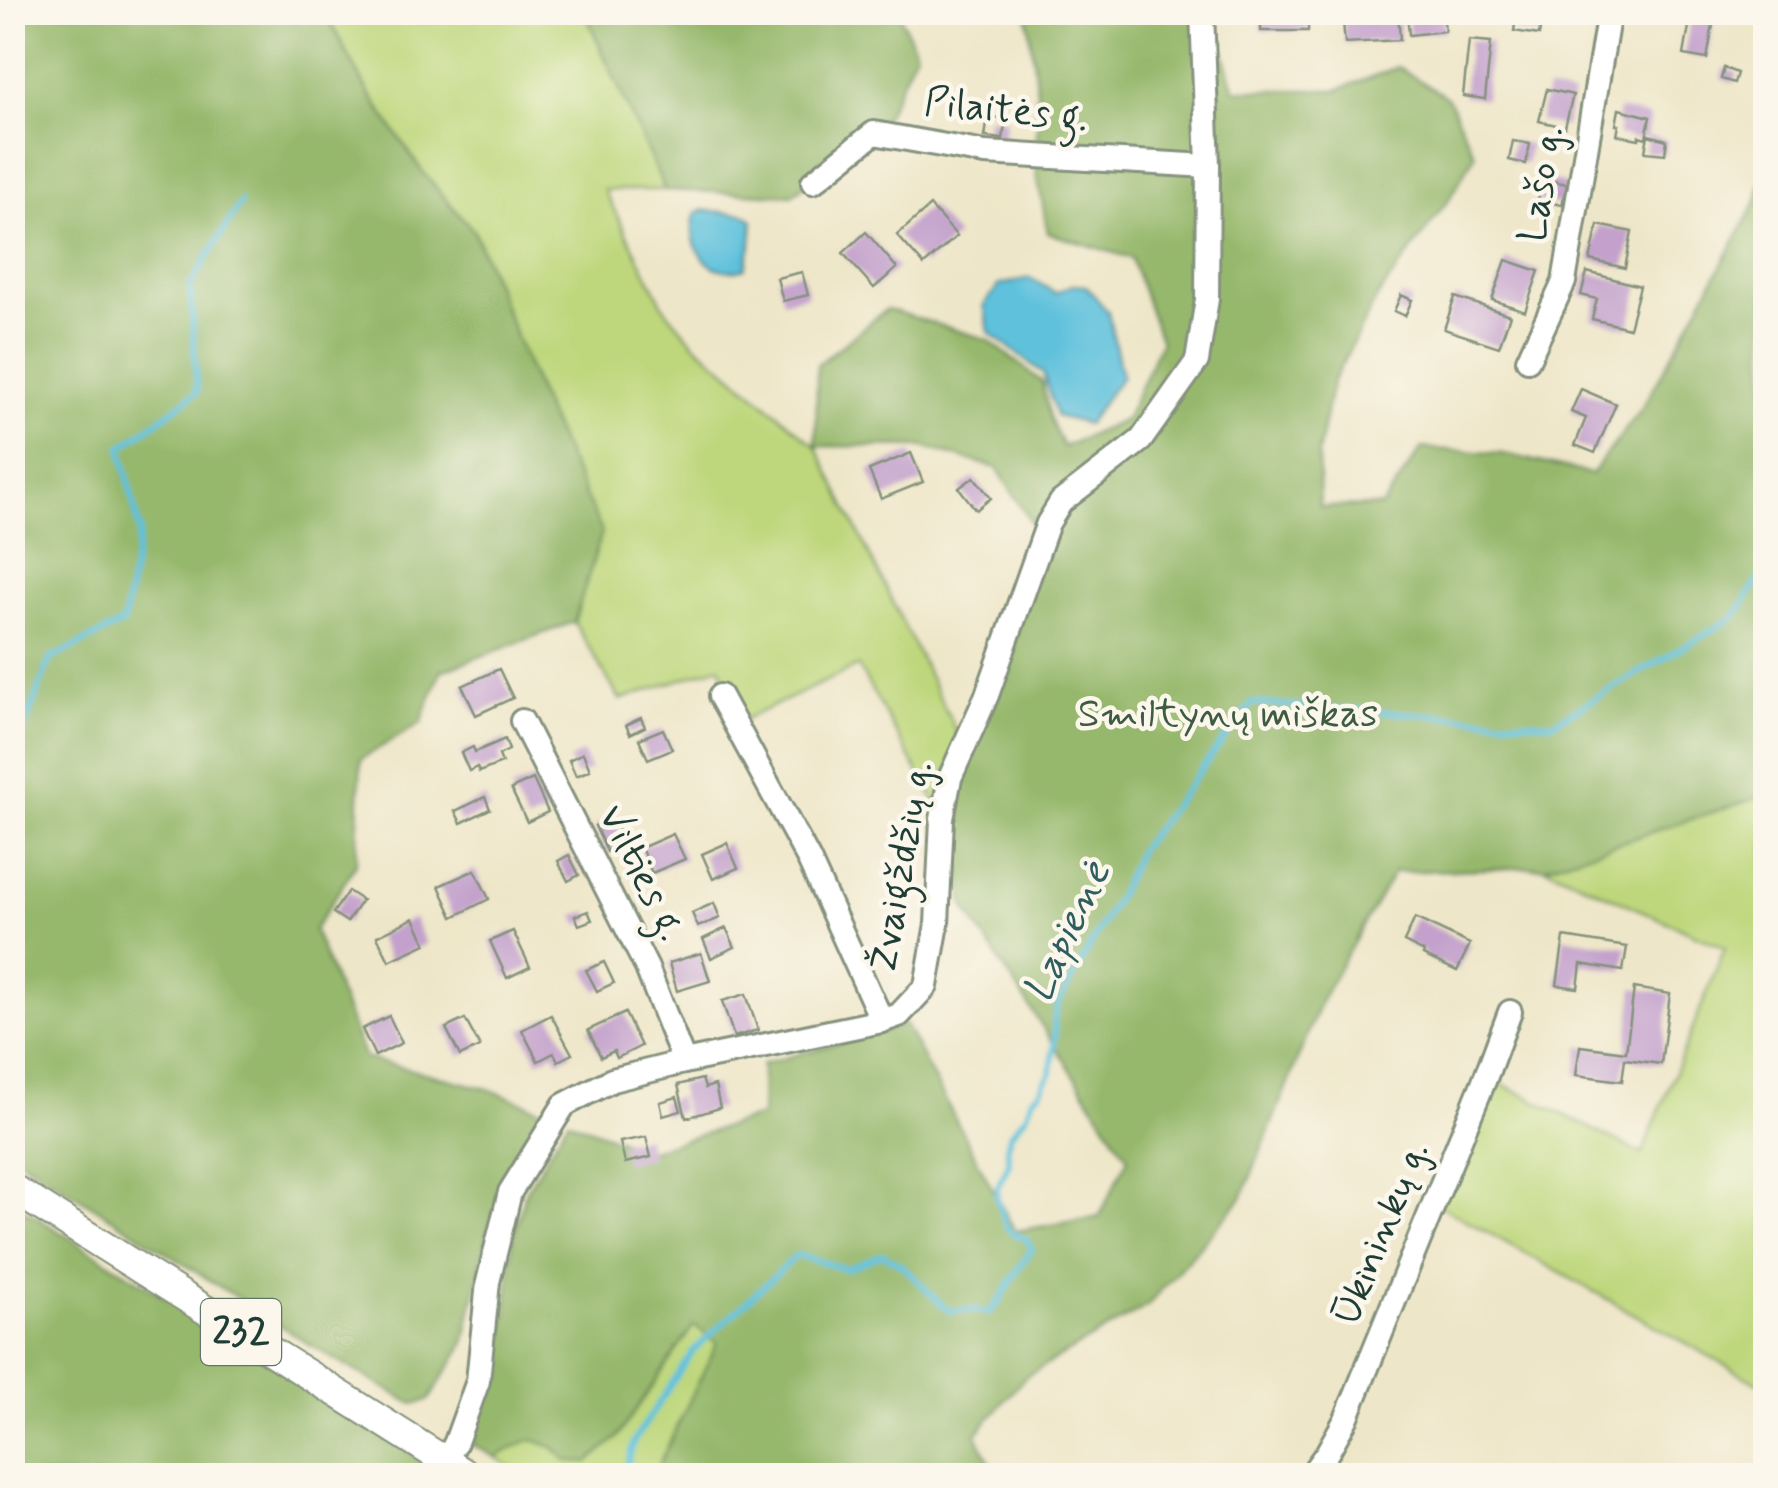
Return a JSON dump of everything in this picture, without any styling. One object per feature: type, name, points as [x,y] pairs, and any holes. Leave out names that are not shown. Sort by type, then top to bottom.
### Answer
[{"type":"main road","name":"232","points":[[12,1188],[458,1468]]},
{"type":"street","name":"Žvaigždžių g.","points":[[458,1468],[456,1442],[478,1381],[488,1282],[510,1192],[564,1105],[612,1080],[882,1021],[899,1015],[926,986],[937,924],[942,818],[950,778],[986,695],[1048,522],[1061,502],[1141,440],[1197,360],[1206,300],[1208,166],[1202,12]]},
{"type":"street","name":"Lašo g.","points":[[1528,360],[1564,282],[1609,12]]},
{"type":"street","name":"Pilaitės g.","points":[[814,182],[874,132],[985,153],[1208,166]]},
{"type":"street","points":[[720,696],[809,860],[882,1021]]},
{"type":"street","name":"Vilties g.","points":[[522,721],[648,968],[684,1062]]},
{"type":"street","name":"Ūkininkų g.","points":[[1310,1476],[1346,1418],[1510,1012]]},
{"type":"green space","points":[[12,13],[329,13],[370,95],[424,174],[474,232],[542,402],[602,532],[574,622],[441,671],[421,723],[361,759],[356,864],[314,930],[365,1058],[488,1089],[545,1111],[516,1160],[489,1226],[464,1344],[429,1400],[413,1404],[322,1352],[13,1155]]},
{"type":"green space","points":[[329,13],[585,13],[665,190],[604,190],[665,309],[694,343],[816,446],[960,739],[937,805],[858,666],[741,721],[720,666],[620,700],[574,622],[601,532],[542,402],[475,232],[424,174],[370,95]]},
{"type":"green space","points":[[585,13],[899,13],[916,52],[884,119],[792,195],[665,190]]},
{"type":"green space","name":"Smiltynų miškas","points":[[1027,13],[1211,13],[1235,90],[1337,90],[1398,67],[1448,98],[1475,155],[1449,199],[1378,296],[1332,383],[1318,454],[1320,507],[1382,506],[1422,448],[1504,454],[1591,474],[1643,407],[1757,201],[1765,166],[1765,795],[1545,867],[1394,872],[1322,998],[1242,1198],[1147,1306],[1025,1377],[976,1434],[996,1475],[654,1475],[717,1343],[694,1325],[616,1439],[588,1462],[568,1461],[553,1447],[531,1439],[495,1457],[472,1444],[505,1326],[513,1239],[525,1192],[568,1120],[648,1151],[761,1116],[762,1064],[905,1025],[1015,1231],[1099,1217],[1128,1158],[964,906],[951,795],[1036,530],[997,468],[924,447],[816,446],[817,365],[887,309],[988,340],[1042,382],[1049,417],[1063,447],[1125,420],[1161,342],[1131,258],[1048,233],[1037,174],[1037,90]]},
{"type":"green space","points":[[1765,795],[1765,1387],[1435,1203],[1486,1076],[1642,1154],[1725,948],[1545,867]]},
{"type":"green space","points":[[12,1202],[451,1475],[13,1475]]},
{"type":"green space","points":[[694,1324],[718,1343],[654,1475],[523,1475],[495,1457],[531,1439],[553,1447],[568,1461],[616,1439]]},
{"type":"water","points":[[703,210],[744,214],[753,220],[745,268],[721,269],[703,257],[693,237],[693,225],[696,213]]},
{"type":"water","points":[[1030,278],[1056,293],[1071,285],[1086,286],[1108,312],[1122,376],[1087,424],[1056,416],[1043,373],[989,332],[984,305],[999,285]]},
{"type":"building","points":[[1261,12],[1308,12],[1308,31],[1261,31]]},
{"type":"building","points":[[1342,12],[1398,12],[1400,40],[1345,43]]},
{"type":"building","points":[[1407,12],[1443,12],[1445,31],[1409,35]]},
{"type":"building","points":[[1517,12],[1543,12],[1539,35],[1514,31]]},
{"type":"building","points":[[1691,15],[1714,19],[1707,59],[1684,55]]},
{"type":"building","points":[[1469,40],[1491,42],[1485,99],[1463,96]]},
{"type":"building","points":[[1724,68],[1737,73],[1734,83],[1721,79]]},
{"type":"building","points":[[1547,89],[1573,95],[1565,127],[1539,121]]},
{"type":"building","points":[[1619,109],[1650,117],[1646,138],[1617,135]]},
{"type":"building","points":[[988,117],[1006,119],[1003,139],[985,137]]},
{"type":"building","points":[[1648,135],[1667,140],[1665,154],[1645,152]]},
{"type":"building","points":[[1513,141],[1530,144],[1526,164],[1509,160]]},
{"type":"building","points":[[1542,179],[1567,184],[1562,205],[1538,200]]},
{"type":"building","points":[[930,206],[957,236],[924,265],[897,235]]},
{"type":"building","points":[[1598,225],[1632,232],[1625,268],[1590,260]]},
{"type":"building","points":[[866,232],[897,268],[874,288],[843,253]]},
{"type":"building","points":[[1506,260],[1539,271],[1525,311],[1492,300]]},
{"type":"building","points":[[802,272],[808,295],[783,301],[777,278]]},
{"type":"building","points":[[1587,272],[1640,286],[1629,328],[1592,319],[1597,299],[1581,295]]},
{"type":"building","points":[[1401,295],[1412,300],[1405,316],[1394,311]]},
{"type":"building","points":[[1455,297],[1510,315],[1499,347],[1444,329]]},
{"type":"building","points":[[1581,389],[1616,404],[1595,453],[1575,445],[1586,418],[1571,412]]},
{"type":"building","points":[[911,453],[923,482],[881,499],[869,470]]},
{"type":"building","points":[[974,477],[991,498],[976,510],[959,488]]},
{"type":"building","points":[[499,669],[513,698],[476,715],[462,686]]},
{"type":"building","points":[[641,718],[645,727],[630,734],[626,725]]},
{"type":"building","points":[[663,729],[672,749],[648,759],[639,739]]},
{"type":"building","points":[[505,739],[509,750],[499,755],[502,763],[479,772],[477,767],[469,771],[461,753],[473,747],[475,752]]},
{"type":"building","points":[[583,753],[590,770],[576,776],[569,760]]},
{"type":"building","points":[[533,779],[548,812],[527,822],[511,789]]},
{"type":"building","points":[[485,797],[490,809],[461,823],[455,811]]},
{"type":"building","points":[[613,818],[625,844],[607,852],[595,826]]},
{"type":"building","points":[[673,834],[685,859],[652,873],[641,848]]},
{"type":"building","points":[[727,843],[738,868],[713,879],[702,854]]},
{"type":"building","points":[[569,855],[579,875],[568,881],[558,861]]},
{"type":"building","points":[[475,870],[489,899],[453,917],[439,886]]},
{"type":"building","points":[[348,891],[362,900],[347,922],[333,913]]},
{"type":"building","points":[[714,903],[720,918],[698,927],[692,913]]},
{"type":"building","points":[[588,911],[592,920],[579,925],[575,916]]},
{"type":"building","points":[[414,918],[426,944],[389,961],[377,936]]},
{"type":"building","points":[[1415,918],[1470,944],[1457,971],[1404,942]]},
{"type":"building","points":[[726,928],[735,947],[711,958],[703,939]]},
{"type":"building","points":[[513,931],[530,967],[507,978],[490,941]]},
{"type":"building","points":[[1564,937],[1627,947],[1623,971],[1581,964],[1578,988],[1557,985]]},
{"type":"building","points":[[701,953],[710,981],[677,991],[669,963]]},
{"type":"building","points":[[604,962],[614,983],[597,991],[586,970]]},
{"type":"building","points":[[1634,988],[1670,994],[1661,1064],[1625,1059],[1622,1081],[1576,1075],[1580,1046],[1626,1052]]},
{"type":"building","points":[[746,994],[758,1030],[734,1037],[722,1001]]},
{"type":"building","points":[[625,1013],[641,1046],[617,1058],[614,1051],[601,1057],[588,1030]]},
{"type":"building","points":[[551,1015],[572,1054],[558,1061],[554,1053],[538,1061],[522,1030]]},
{"type":"building","points":[[389,1016],[402,1043],[375,1056],[362,1029]]},
{"type":"building","points":[[465,1019],[480,1047],[460,1056],[446,1028]]},
{"type":"building","points":[[702,1079],[705,1088],[715,1085],[720,1108],[686,1118],[678,1085]]},
{"type":"building","points":[[677,1097],[681,1111],[663,1116],[660,1102]]},
{"type":"building","points":[[646,1137],[651,1157],[625,1163],[620,1142]]},
{"type":"waterway","points":[[12,760],[50,659],[123,623],[140,532],[121,448],[197,392],[190,286],[241,202]]},
{"type":"waterway","name":"Lapienė","points":[[624,1476],[634,1441],[693,1351],[797,1255],[846,1269],[883,1254],[904,1267],[950,1311],[989,1313],[996,1306],[1032,1250],[1027,1240],[1007,1228],[997,1188],[1009,1163],[1010,1135],[1051,1072],[1058,1004],[1139,850],[1252,703],[1552,723],[1735,617],[1766,567]]}]
